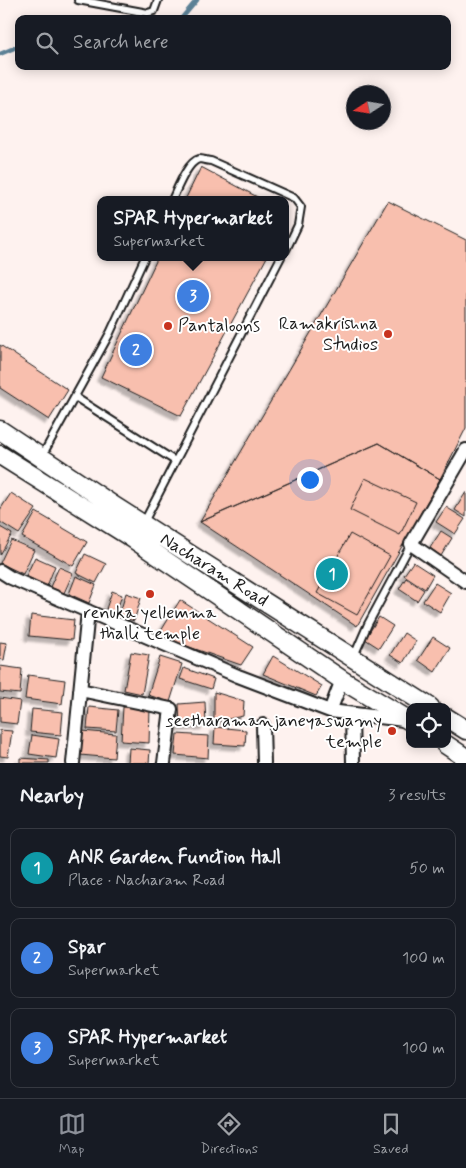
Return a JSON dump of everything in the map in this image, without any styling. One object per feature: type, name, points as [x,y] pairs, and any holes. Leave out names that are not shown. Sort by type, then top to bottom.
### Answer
[{"type":"main road","name":"Nacharam Road","points":[[0,430],[143,524],[424,703]]},
{"type":"main road","name":"Nacharam Road","points":[[0,456],[160,557],[342,680],[406,718]]},
{"type":"main road","points":[[160,557],[168,540]]},
{"type":"main road","points":[[451,721],[466,730]]},
{"type":"street","points":[[465,453],[412,544],[466,582]]},
{"type":"street","points":[[0,571],[11,578],[238,676],[330,711],[406,720]]},
{"type":"street","points":[[72,763],[88,611]]},
{"type":"street","points":[[330,711],[342,680]]},
{"type":"street","points":[[80,690],[171,709],[164,763]]},
{"type":"street","points":[[352,714],[352,763]]},
{"type":"street","points":[[262,725],[264,763]]},
{"type":"lane","points":[[78,0],[148,12],[154,11],[158,0]]},
{"type":"lane","points":[[174,196],[191,164],[199,159],[211,161],[294,198],[301,207],[298,225],[289,244]]},
{"type":"lane","points":[[41,457],[110,333],[144,261]]},
{"type":"lane","points":[[143,524],[280,261]]},
{"type":"lane","points":[[75,397],[175,462]]},
{"type":"lane","points":[[353,657],[368,624],[412,544]]},
{"type":"building","points":[[201,167],[255,196],[187,196]]},
{"type":"building","name":"Ramakrishna Studios","points":[[388,201],[466,240],[466,428],[440,479],[379,443],[200,522]]},
{"type":"building","points":[[156,261],[265,261],[181,416],[101,377]]},
{"type":"building","points":[[0,345],[68,390],[49,420],[0,388]]},
{"type":"building","points":[[379,443],[440,479],[357,626],[200,522]]},
{"type":"building","points":[[365,478],[416,502],[400,535],[350,510]]},
{"type":"building","points":[[466,492],[466,517],[455,510]]},
{"type":"building","points":[[11,493],[36,509],[19,534],[0,522],[0,510]]},
{"type":"building","points":[[446,507],[465,519],[455,534],[436,522]]},
{"type":"building","points":[[36,512],[87,542],[73,566],[22,537]]},
{"type":"building","points":[[0,527],[12,534],[0,555]]},
{"type":"building","points":[[441,531],[452,538],[441,556],[430,548]]},
{"type":"building","points":[[350,534],[390,556],[357,615],[317,593]]},
{"type":"building","points":[[11,540],[34,550],[23,574],[0,563]]},
{"type":"building","points":[[85,554],[106,564],[96,583],[76,573]]},
{"type":"building","points":[[35,557],[55,566],[47,586],[26,576]]},
{"type":"building","points":[[413,562],[433,575],[425,589],[404,575]]},
{"type":"building","points":[[59,567],[73,573],[64,593],[50,587]]},
{"type":"building","points":[[76,576],[96,585],[89,603],[69,594]]},
{"type":"building","points":[[406,578],[424,590],[417,601],[399,589]]},
{"type":"building","points":[[435,583],[451,593],[440,612],[423,601]]},
{"type":"building","points":[[112,591],[122,595],[116,613],[106,609]]},
{"type":"building","points":[[126,593],[141,598],[134,621],[119,616]]},
{"type":"building","points":[[180,600],[253,647],[241,665],[158,636]]},
{"type":"building","points":[[31,615],[74,620],[72,640],[29,636]]},
{"type":"building","points":[[379,617],[393,626],[379,648],[365,639]]},
{"type":"building","points":[[404,633],[416,641],[403,663],[390,655]]},
{"type":"building","points":[[433,637],[450,648],[435,672],[418,660]]},
{"type":"building","points":[[0,642],[7,643],[4,660],[0,659]]},
{"type":"building","points":[[131,652],[149,655],[142,694],[124,690]]},
{"type":"building","points":[[273,656],[322,686],[316,696],[263,674]]},
{"type":"building","points":[[160,657],[182,664],[170,702],[148,695]]},
{"type":"building","points":[[0,666],[22,669],[20,694],[0,692]]},
{"type":"building","points":[[184,668],[214,679],[211,689],[180,679]]},
{"type":"building","points":[[28,675],[65,680],[62,704],[25,699]]},
{"type":"building","points":[[214,692],[244,701],[243,716],[214,722]]},
{"type":"building","points":[[0,698],[20,701],[17,724],[0,722]]},
{"type":"building","points":[[205,702],[206,725],[180,727],[179,704]]},
{"type":"building","points":[[89,707],[118,710],[116,731],[87,729]]},
{"type":"building","points":[[123,707],[150,708],[149,743],[121,741]]},
{"type":"building","points":[[32,709],[63,712],[61,735],[30,732]]},
{"type":"building","points":[[215,727],[246,730],[245,746],[214,744]]},
{"type":"building","points":[[0,730],[12,731],[8,757],[0,756]]},
{"type":"building","points":[[82,731],[116,734],[114,758],[80,755]]},
{"type":"building","points":[[177,734],[209,736],[208,758],[175,755]]},
{"type":"building","points":[[32,735],[59,739],[56,758],[29,754]]},
{"type":"building","points":[[129,748],[150,750],[149,763],[128,763]]},
{"type":"building","points":[[20,758],[49,760],[49,763],[20,763]]},
{"type":"waterway","points":[[184,15],[197,0]]},
{"type":"waterway","points":[[0,54],[15,48]]},
{"type":"place","name":"SPAR Hypermarket","points":[[193,296]]},
{"type":"place","name":"Pantaloons","points":[[168,326]]},
{"type":"place","name":"Ramakrishna Studios","points":[[388,334]]},
{"type":"place","name":"Spar","points":[[136,350]]},
{"type":"place","name":"ANR Garden Function Hall","points":[[332,574]]},
{"type":"place","name":"renuka yellemma thalli temple","points":[[150,594]]},
{"type":"place","name":"seetharamanjaneyaswamy temple","points":[[392,731]]}]
